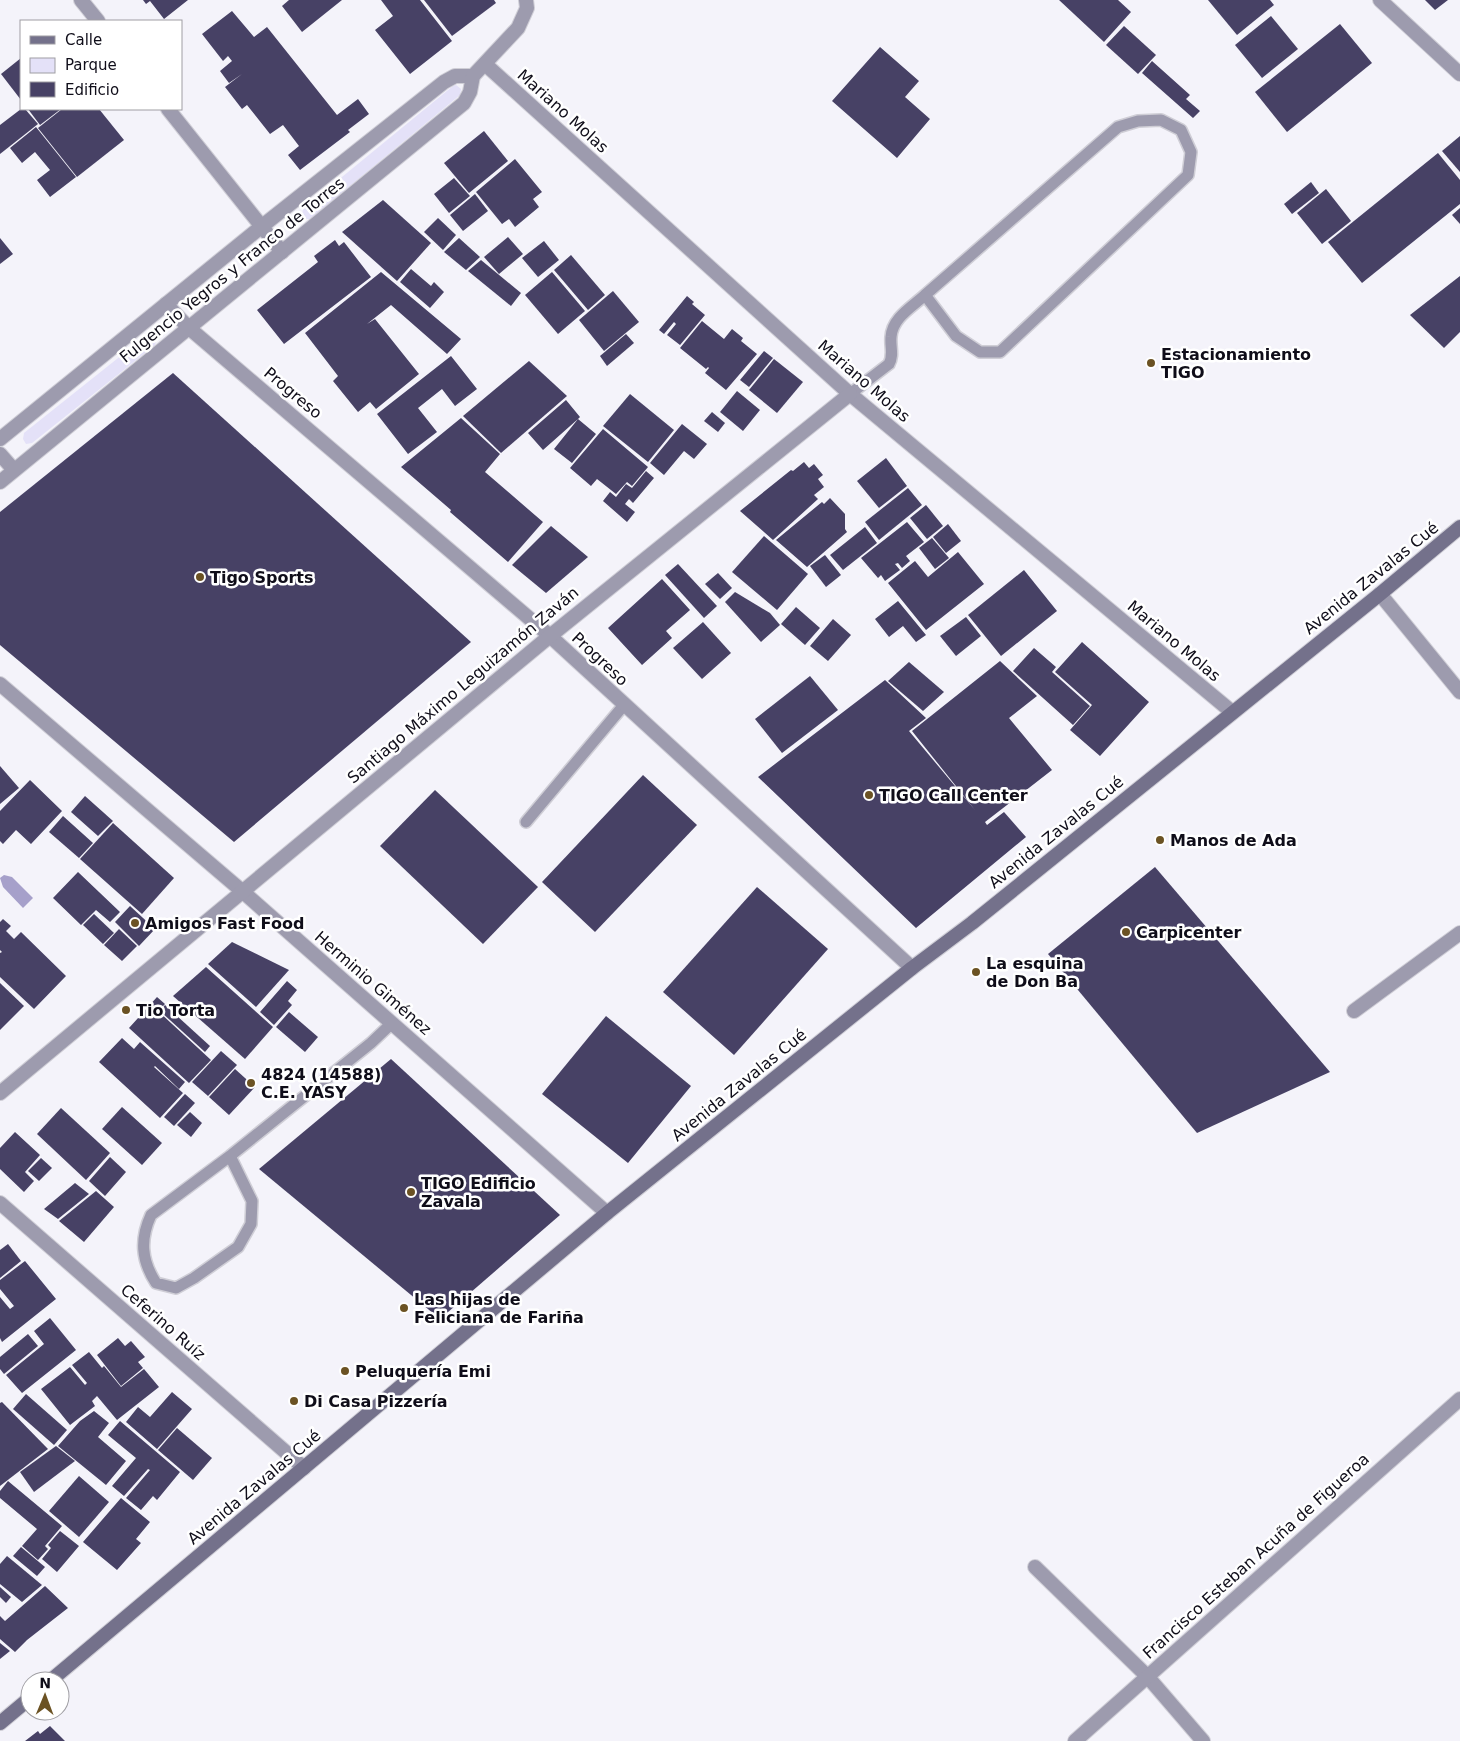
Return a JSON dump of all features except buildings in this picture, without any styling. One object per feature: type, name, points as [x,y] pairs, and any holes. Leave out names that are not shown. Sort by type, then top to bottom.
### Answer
[{"type":"main road","name":"Avenida Zavalas Cué","points":[[62,1671],[607,1214],[912,968],[972,923],[1380,594],[1460,527]]},
{"type":"main road","points":[[0,1723],[20,1706]]},
{"type":"street","points":[[81,0],[97,20]]},
{"type":"street","points":[[1380,0],[1460,74]]},
{"type":"street","name":"Fulgencio Yegros y Franco de Torres","points":[[0,482],[464,102],[470,92],[474,76],[518,28],[526,4]]},
{"type":"street","name":"Mariano Molas","points":[[485,64],[850,394],[1232,712]]},
{"type":"street","name":"Fulgencio Yegros y Franco de Torres","points":[[0,438],[444,82],[455,76],[474,76]]},
{"type":"street","points":[[169,110],[282,252]]},
{"type":"street","name":"Progreso","points":[[166,304],[189,328],[550,636],[912,968]]},
{"type":"street","name":"Santiago Máximo Leguizamón Zaván","points":[[0,1093],[550,636],[850,394]]},
{"type":"street","points":[[0,454],[14,470]]},
{"type":"street","points":[[1380,594],[1460,692]]},
{"type":"street","name":"Herminio Giménez","points":[[0,684],[242,891],[607,1214]]},
{"type":"street","points":[[1354,1011],[1460,934]]},
{"type":"street","name":"Ceferino Ruíz","points":[[0,1203],[304,1468]]},
{"type":"street","name":"Francisco Esteban Acuña de Figueroa","points":[[1075,1741],[1460,1399]]},
{"type":"street","points":[[1035,1567],[1147,1676],[1203,1741]]},
{"type":"lane","name":"Santiago Máximo Leguizamón Zaván","points":[[850,394],[889,364],[893,358],[891,336],[896,321],[925,295],[1118,127],[1138,121],[1161,120],[1181,130],[1192,152],[1188,175],[1000,352],[980,352],[956,336],[925,295]]},
{"type":"lane","points":[[526,822],[624,705]]},
{"type":"lane","points":[[230,1156],[252,1201],[251,1224],[238,1247],[194,1278],[176,1288],[156,1283],[148,1271],[143,1239],[145,1228],[151,1215],[230,1156],[371,1043],[392,1023]]},
{"type":"green space","points":[[456,85],[461,89],[460,95],[310,219],[304,219],[302,216],[303,209]]},
{"type":"green space","points":[[151,334],[157,339],[155,345],[32,443],[26,444],[23,439],[24,433],[147,335]]},
{"type":"shaded area","points":[[4,875],[12,877],[33,898],[23,908],[3,887],[0,878]]},
{"type":"place","name":"Estacionamiento TIGO","points":[[1151,363]]},
{"type":"place","name":"Tigo Sports","points":[[200,577]]},
{"type":"place","name":"TIGO Call Center","points":[[869,795]]},
{"type":"place","name":"Manos de Ada","points":[[1160,840]]},
{"type":"place","name":"Amigos Fast Food","points":[[135,923]]},
{"type":"place","name":"Carpicenter","points":[[1126,932]]},
{"type":"place","name":"La esquina de Don Ba","points":[[976,972]]},
{"type":"place","name":"Tio Torta","points":[[126,1010]]},
{"type":"place","name":"4824 (14588) C.E. YASY","points":[[251,1083]]},
{"type":"place","name":"TIGO Edificio Zavala","points":[[411,1192]]},
{"type":"place","name":"Las hijas de Feliciana de Fariña","points":[[404,1308]]},
{"type":"place","name":"Peluquería Emi","points":[[345,1371]]},
{"type":"place","name":"Di Casa Pizzería","points":[[294,1401]]}]
